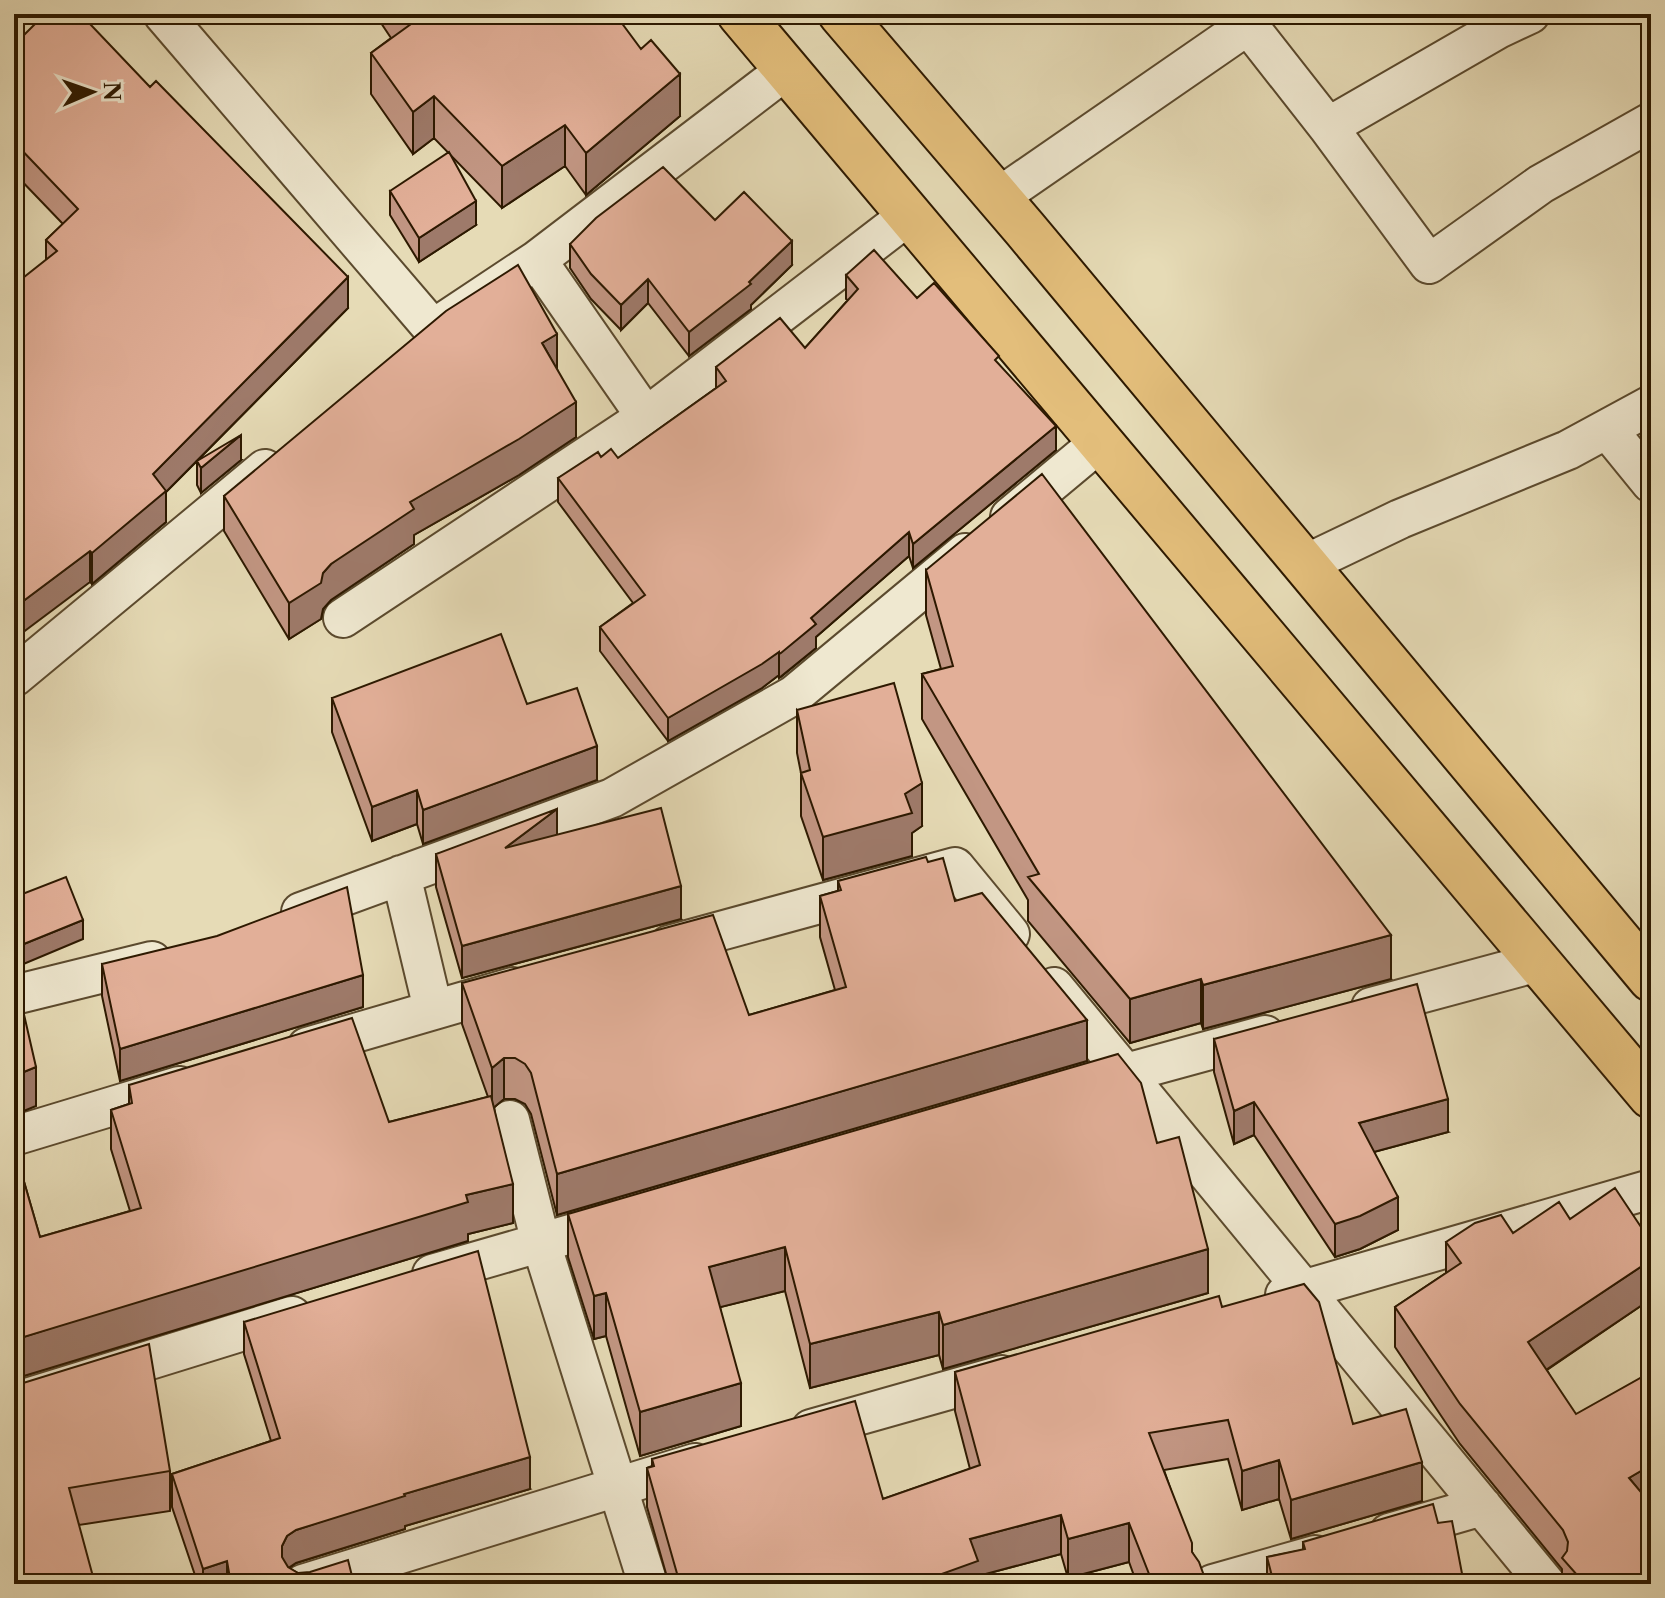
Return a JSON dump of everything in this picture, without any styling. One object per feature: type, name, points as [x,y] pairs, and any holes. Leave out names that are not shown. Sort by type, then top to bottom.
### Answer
[{"type":"main road","points":[[740,14],[1651,1096]]},
{"type":"main road","points":[[841,14],[999,197],[1651,979]]},
{"type":"street","points":[[163,14],[421,339],[537,260],[786,70]]},
{"type":"street","points":[[1328,127],[1498,29],[1530,14]]},
{"type":"street","points":[[999,197],[1244,20],[1429,264],[1541,184],[1651,122]]},
{"type":"street","points":[[343,618],[646,417],[909,215]]},
{"type":"street","points":[[537,260],[646,417]]},
{"type":"street","points":[[1306,564],[1400,519],[1568,450],[1651,405]]},
{"type":"street","points":[[1607,429],[1651,483]]},
{"type":"street","points":[[269,925],[612,798],[794,695],[1100,442]]},
{"type":"street","points":[[14,677],[289,448]]},
{"type":"street","points":[[633,955],[955,867],[1546,1584]]},
{"type":"street","points":[[401,875],[433,1009]]},
{"type":"street","points":[[14,995],[180,954]]},
{"type":"street","points":[[1339,1015],[1538,962]]},
{"type":"street","points":[[269,1059],[541,980]]},
{"type":"street","points":[[1065,1090],[1293,1028]]},
{"type":"street","points":[[14,1136],[209,1077]]},
{"type":"street","points":[[510,1120],[541,1243],[648,1584]]},
{"type":"street","points":[[1259,1302],[1651,1189]]},
{"type":"street","points":[[397,1284],[646,1212]]},
{"type":"street","points":[[14,1402],[324,1306]]},
{"type":"street","points":[[785,1437],[1030,1367]]},
{"type":"street","points":[[303,1584],[724,1454]]},
{"type":"street","points":[[1213,1584],[1482,1506]]},
{"type":"building","points":[[45,14],[89,14],[94,20],[90,24],[150,87],[156,81],[348,277],[153,474],[166,491],[92,553],[90,551],[14,608],[14,285],[57,251],[46,240],[78,209],[14,142],[14,45]]},
{"type":"building","points":[[404,14],[615,14],[641,49],[651,40],[680,74],[586,153],[565,125],[502,166],[434,96],[413,112],[371,53],[411,24]]},
{"type":"building","points":[[449,152],[476,201],[419,238],[390,191]]},
{"type":"building","points":[[663,167],[715,220],[744,192],[792,241],[749,282],[751,284],[689,332],[648,279],[621,305],[591,274],[570,244],[596,218]]},
{"type":"building","points":[[874,250],[917,298],[934,283],[999,356],[995,360],[1056,426],[913,544],[909,532],[811,618],[816,624],[781,653],[668,718],[600,627],[645,595],[558,478],[598,452],[601,457],[611,449],[618,458],[726,381],[716,367],[780,318],[805,348],[858,289],[846,275]]},
{"type":"building","points":[[518,265],[557,334],[542,343],[576,402],[410,502],[414,509],[331,564],[323,573],[321,583],[289,603],[224,496],[446,311]]},
{"type":"building","points":[[241,435],[201,468],[197,461]]},
{"type":"building","points":[[1042,474],[1391,935],[1203,985],[1201,979],[1130,999],[1028,877],[1039,874],[922,674],[953,666],[926,570]]},
{"type":"building","points":[[501,634],[527,704],[577,688],[597,746],[423,810],[417,790],[372,807],[332,698]]},
{"type":"building","points":[[894,683],[922,783],[905,794],[912,813],[823,837],[801,773],[810,770],[797,710]]},
{"type":"building","points":[[661,808],[681,886],[462,946],[436,854],[557,809],[505,848]]},
{"type":"building","points":[[926,857],[928,862],[943,858],[955,901],[982,893],[1087,1020],[557,1174],[531,1073],[525,1064],[515,1058],[504,1058],[492,1068],[462,983],[713,915],[749,1015],[846,987],[820,896],[841,890],[838,881]]},
{"type":"building","points":[[66,877],[83,920],[14,948],[14,882],[20,895]]},
{"type":"building","points":[[347,887],[363,975],[120,1049],[102,964],[217,936]]},
{"type":"building","points":[[14,984],[17,984],[36,1067],[14,1076]]},
{"type":"building","points":[[1417,984],[1448,1099],[1359,1123],[1398,1197],[1360,1216],[1335,1224],[1254,1102],[1234,1111],[1214,1039]]},
{"type":"building","points":[[352,1018],[389,1122],[491,1096],[513,1184],[466,1195],[468,1202],[14,1340],[14,1147],[40,1237],[141,1208],[111,1110],[132,1103],[129,1085]]},
{"type":"building","points":[[1118,1054],[1141,1083],[1157,1143],[1179,1137],[1208,1249],[943,1325],[939,1312],[810,1344],[785,1247],[709,1267],[741,1383],[640,1412],[606,1293],[594,1296],[568,1214]]},
{"type":"building","points":[[1615,1188],[1651,1242],[1651,1260],[1528,1342],[1576,1414],[1651,1372],[1651,1465],[1629,1478],[1651,1504],[1651,1584],[1585,1584],[1562,1558],[1568,1542],[1563,1530],[1460,1404],[1395,1307],[1461,1263],[1446,1242],[1475,1223],[1501,1215],[1513,1233],[1559,1202],[1570,1219]]},
{"type":"building","points":[[478,1251],[530,1457],[404,1494],[296,1530],[287,1536],[282,1546],[282,1557],[288,1567],[298,1573],[310,1572],[348,1560],[354,1584],[231,1584],[227,1561],[203,1569],[172,1474],[280,1438],[244,1322]]},
{"type":"building","points":[[1304,1284],[1319,1302],[1353,1424],[1406,1409],[1422,1462],[1291,1500],[1279,1460],[1242,1471],[1228,1420],[1149,1433],[1192,1543],[1192,1552],[1207,1584],[1153,1584],[1129,1523],[1068,1539],[1061,1515],[970,1539],[978,1561],[914,1584],[680,1584],[647,1468],[654,1466],[652,1459],[855,1401],[883,1499],[980,1465],[955,1372],[1219,1296],[1222,1307]]},
{"type":"building","points":[[149,1344],[170,1471],[69,1488],[95,1584],[14,1584],[14,1384]]},
{"type":"building","points":[[1433,1504],[1438,1523],[1452,1521],[1464,1584],[1274,1584],[1267,1557],[1305,1549],[1303,1542]]}]
